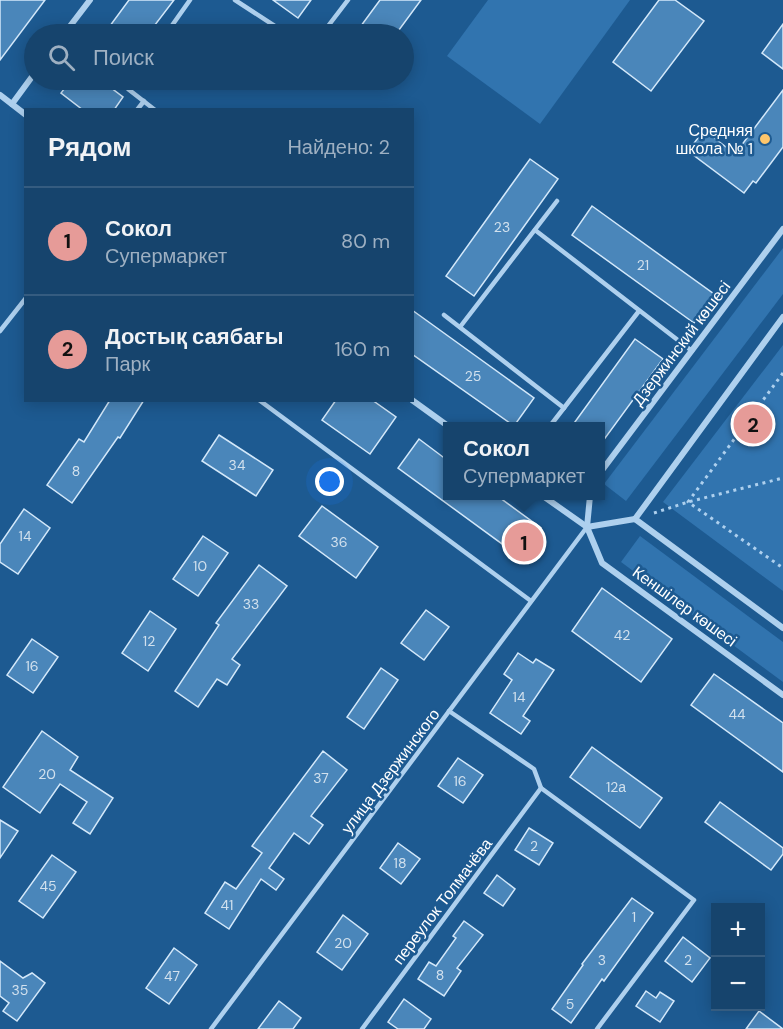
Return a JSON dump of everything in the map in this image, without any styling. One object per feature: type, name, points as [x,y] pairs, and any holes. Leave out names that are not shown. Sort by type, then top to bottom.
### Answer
[{"type":"street","points":[[72,24],[90,0]]},
{"type":"street","points":[[12,104],[24,88]]},
{"type":"street","points":[[0,95],[24,113]]},
{"type":"street","name":"Дзержинский көшесі","points":[[605,466],[783,229]]},
{"type":"street","points":[[550,500],[587,527],[635,519],[783,317]]},
{"type":"street","points":[[414,401],[443,422]]},
{"type":"street","points":[[587,527],[590,500]]},
{"type":"street","points":[[635,519],[783,628]]},
{"type":"street","name":"Кеншілер көшесі","points":[[587,527],[602,563],[783,695]]},
{"type":"lane","points":[[173,24],[190,0]]},
{"type":"lane","points":[[236,0],[271,24]]},
{"type":"lane","points":[[330,24],[348,0]]},
{"type":"lane","points":[[129,90],[153,108]]},
{"type":"lane","points":[[139,108],[144,101]]},
{"type":"lane","points":[[460,327],[557,201]]},
{"type":"lane","points":[[535,230],[692,351]]},
{"type":"lane","points":[[0,332],[24,301]]},
{"type":"lane","points":[[553,422],[639,311]]},
{"type":"lane","points":[[444,315],[564,408]]},
{"type":"lane","points":[[262,402],[531,601]]},
{"type":"lane","name":"улица Дзержинского","points":[[212,1029],[587,527]]},
{"type":"lane","points":[[449,711],[534,769],[541,788],[694,900],[597,1029]]},
{"type":"lane","name":"переулок Толмачёва","points":[[362,1029],[541,788]]},
{"type":"path","points":[[688,502],[783,374]]},
{"type":"path","points":[[635,519],[688,502],[783,478]]},
{"type":"path","points":[[688,502],[783,568]]},
{"type":"shaded area","points":[[488,0],[630,0],[540,124],[447,56]]},
{"type":"shaded area","points":[[783,248],[783,294],[626,501],[605,483]]},
{"type":"shaded area","points":[[783,345],[783,591],[663,502]]},
{"type":"shaded area","points":[[640,536],[783,642],[783,682],[621,562]]},
{"type":"building","points":[[0,0],[45,0],[27,24],[24,24],[24,28],[0,60]]},
{"type":"building","points":[[129,0],[174,0],[156,24],[111,24]]},
{"type":"building","points":[[273,0],[311,0],[298,18]]},
{"type":"building","points":[[380,0],[421,0],[403,24],[362,24]]},
{"type":"building","points":[[659,0],[675,0],[704,21],[651,91],[613,62]]},
{"type":"building","points":[[783,24],[783,69],[762,53]]},
{"type":"building","points":[[63,90],[114,90],[123,97],[115,108],[80,108],[61,93]]},
{"type":"building","name":"Средняя школа № 1","points":[[783,90],[783,147],[756,183],[753,181],[744,193],[688,151],[704,130],[735,154]]},
{"type":"building","points":[[530,159],[558,179],[474,296],[446,276]]},
{"type":"building","points":[[592,206],[714,294],[694,323],[572,235]]},
{"type":"building","points":[[414,311],[534,398],[517,422],[508,422],[414,355]]},
{"type":"building","points":[[635,339],[663,359],[605,438],[605,422],[575,422]]},
{"type":"building","points":[[109,402],[143,402],[120,438],[118,437],[72,503],[47,485],[79,439],[84,442]]},
{"type":"building","points":[[335,402],[375,402],[396,417],[370,454],[322,420]]},
{"type":"building","points":[[219,435],[273,470],[256,496],[202,461]]},
{"type":"building","points":[[419,439],[443,457],[443,500],[503,500],[541,528],[520,557],[398,468]]},
{"type":"building","points":[[322,506],[378,547],[356,578],[299,536]]},
{"type":"building","points":[[24,509],[50,528],[18,574],[0,562],[0,544]]},
{"type":"building","points":[[203,536],[228,553],[198,596],[173,579]]},
{"type":"building","points":[[259,565],[287,586],[232,659],[240,665],[227,685],[217,679],[198,707],[175,691],[219,625],[216,623]]},
{"type":"building","points":[[602,588],[672,639],[641,682],[572,631]]},
{"type":"building","points":[[426,610],[449,627],[424,660],[401,643]]},
{"type":"building","points":[[150,611],[176,629],[148,671],[122,653]]},
{"type":"building","points":[[32,639],[58,657],[33,693],[7,675]]},
{"type":"building","points":[[518,653],[533,663],[536,659],[554,670],[523,716],[530,721],[521,734],[490,713],[512,680],[504,674]]},
{"type":"building","points":[[381,668],[398,680],[364,729],[347,717]]},
{"type":"building","points":[[714,674],[783,723],[783,772],[691,705]]},
{"type":"building","points":[[42,731],[78,757],[70,770],[113,798],[90,834],[73,823],[87,802],[60,784],[40,813],[3,787]]},
{"type":"building","points":[[592,747],[662,798],[640,828],[570,777]]},
{"type":"building","points":[[323,751],[347,770],[311,816],[323,825],[309,844],[294,833],[269,868],[284,879],[276,890],[261,879],[229,929],[205,913],[225,882],[236,889],[262,853],[252,846]]},
{"type":"building","points":[[458,758],[483,775],[463,803],[438,786]]},
{"type":"building","points":[[720,802],[783,848],[783,854],[771,870],[705,822]]},
{"type":"building","points":[[0,820],[18,831],[0,858]]},
{"type":"building","points":[[529,828],[553,843],[539,865],[515,850]]},
{"type":"building","points":[[398,843],[420,859],[401,884],[380,868]]},
{"type":"building","points":[[52,855],[76,872],[43,918],[19,901]]},
{"type":"building","points":[[497,875],[515,889],[503,906],[484,893]]},
{"type":"building","points":[[632,898],[653,913],[571,1023],[552,1009],[582,964]]},
{"type":"building","points":[[343,915],[368,934],[342,970],[317,952]]},
{"type":"building","points":[[464,921],[483,935],[457,968],[461,971],[444,996],[418,979],[429,962],[436,966],[456,938],[453,936]]},
{"type":"building","points":[[683,937],[710,958],[692,982],[665,961]]},
{"type":"building","points":[[174,948],[197,965],[169,1004],[146,988]]},
{"type":"building","points":[[0,961],[23,978],[32,973],[45,983],[17,1021],[3,1011],[9,1003],[0,996]]},
{"type":"building","points":[[646,991],[656,998],[660,992],[674,1001],[660,1022],[636,1006]]},
{"type":"building","points":[[404,999],[431,1019],[424,1029],[398,1029],[388,1022]]},
{"type":"building","points":[[279,1001],[301,1018],[293,1029],[258,1029]]},
{"type":"building","points":[[759,1011],[783,1029],[746,1029]]},
{"type":"place","name":"Средняя школа № 1","points":[[765,139]]},
{"type":"place","name":"Достық саябағы","points":[[753,424]]},
{"type":"place","name":"Сокол","points":[[524,542]]}]
